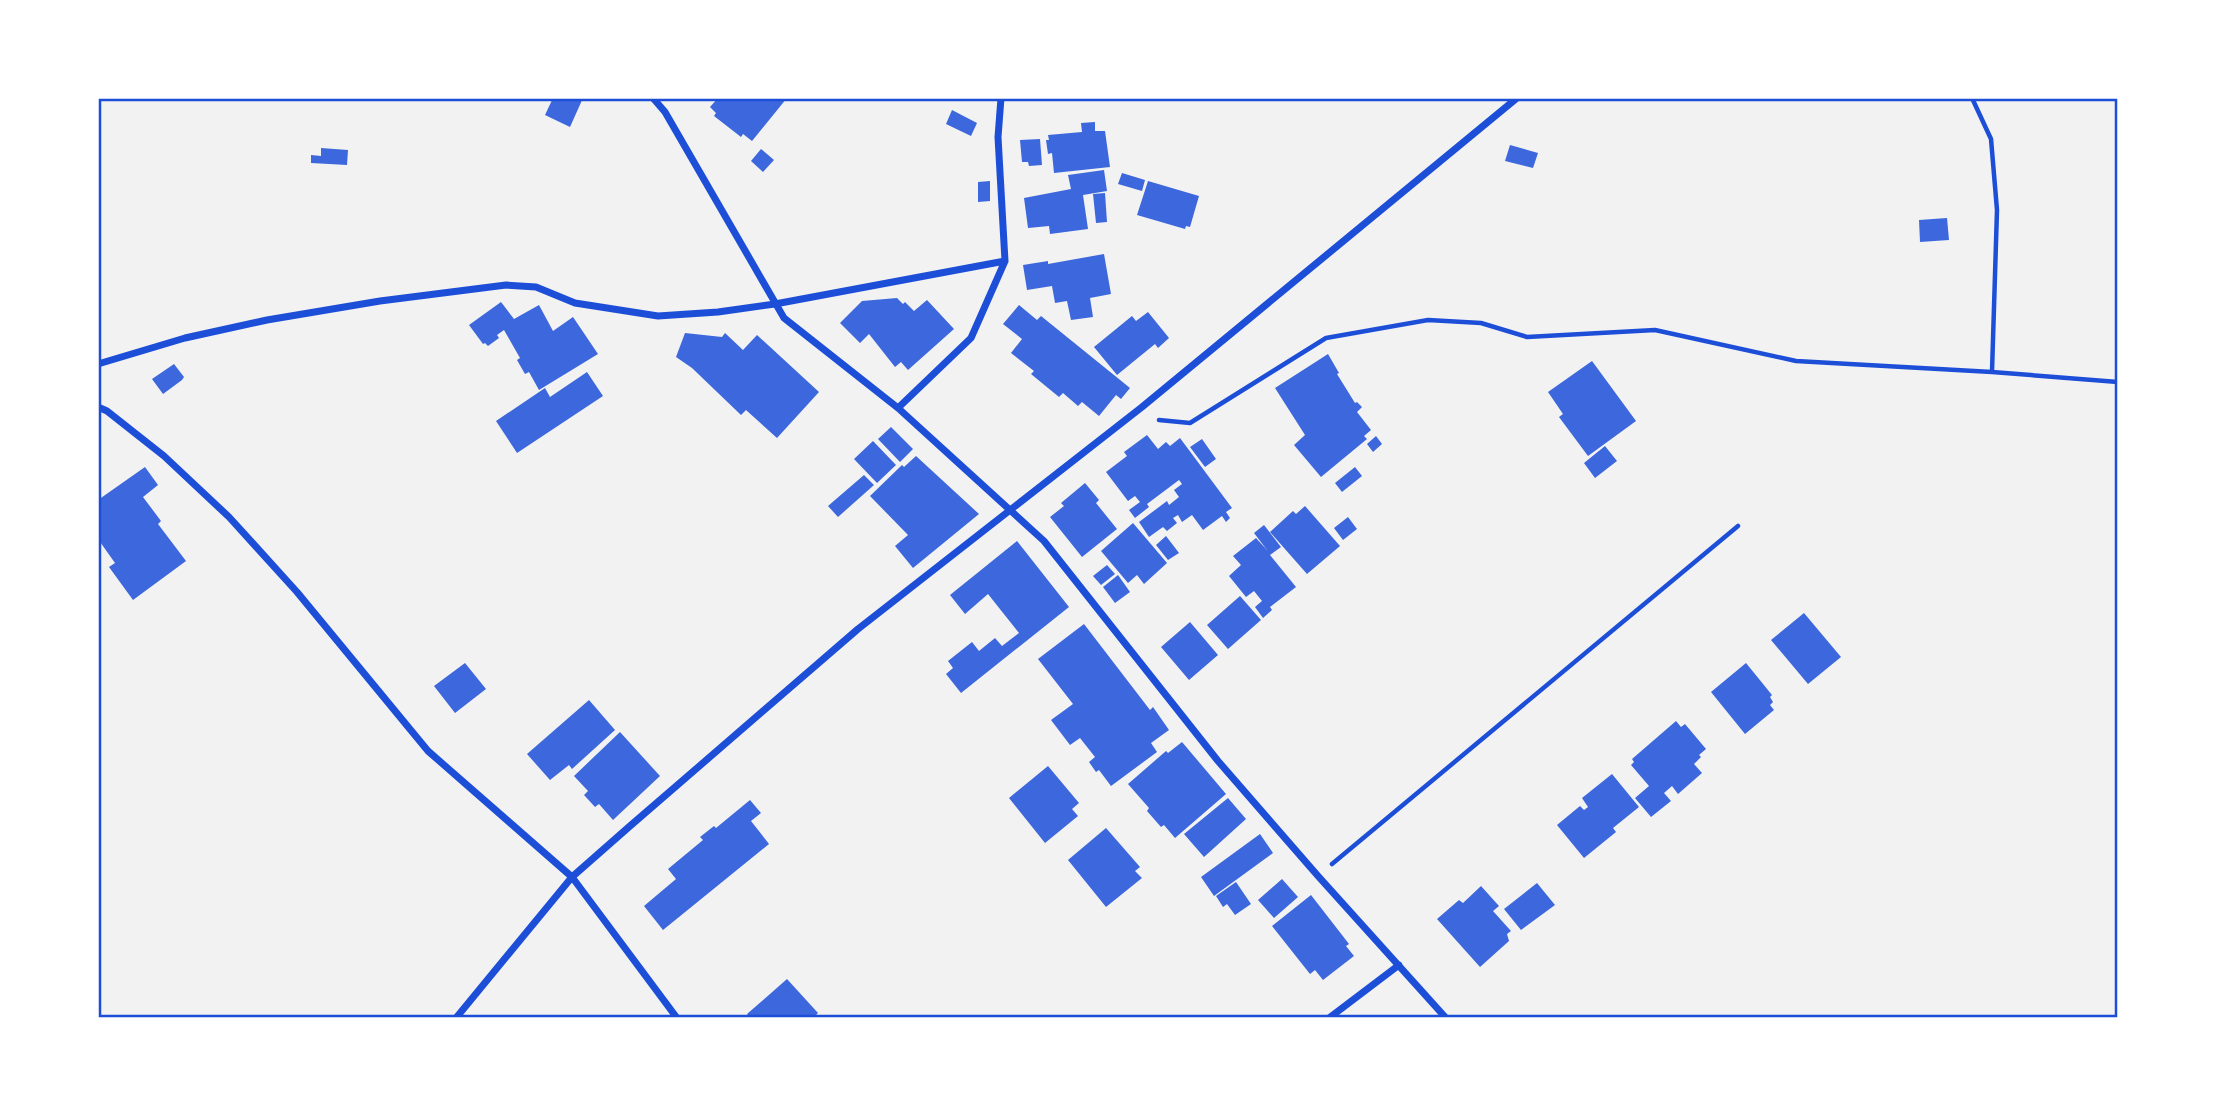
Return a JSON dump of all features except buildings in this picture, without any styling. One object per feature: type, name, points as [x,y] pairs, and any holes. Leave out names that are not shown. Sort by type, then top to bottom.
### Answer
[{"type":"street","points":[[653,98],[665,113],[784,318],[898,408],[1044,541],[1218,761],[1446,1018]]},
{"type":"street","points":[[898,408],[971,338],[1005,261],[998,137],[1001,98]]},
{"type":"street","points":[[456,1018],[572,877],[858,629],[1142,407],[1517,98]]},
{"type":"street","points":[[98,364],[185,338],[267,320],[380,301],[506,285],[536,287],[575,303],[658,316],[718,312],[775,304],[1005,261]]},
{"type":"street","points":[[98,407],[107,411],[164,456],[229,517],[297,592],[428,751],[572,877],[677,1018]]},
{"type":"street","points":[[1329,1018],[1399,965]]},
{"type":"path","points":[[1972,98],[1991,139],[1997,210],[1992,372]]},
{"type":"path","points":[[1142,407],[1156,419],[1190,423],[1326,338],[1428,320],[1481,323],[1527,337],[1655,330],[1797,361],[2118,382]]},
{"type":"path","points":[[1318,876],[1738,526]]}]
